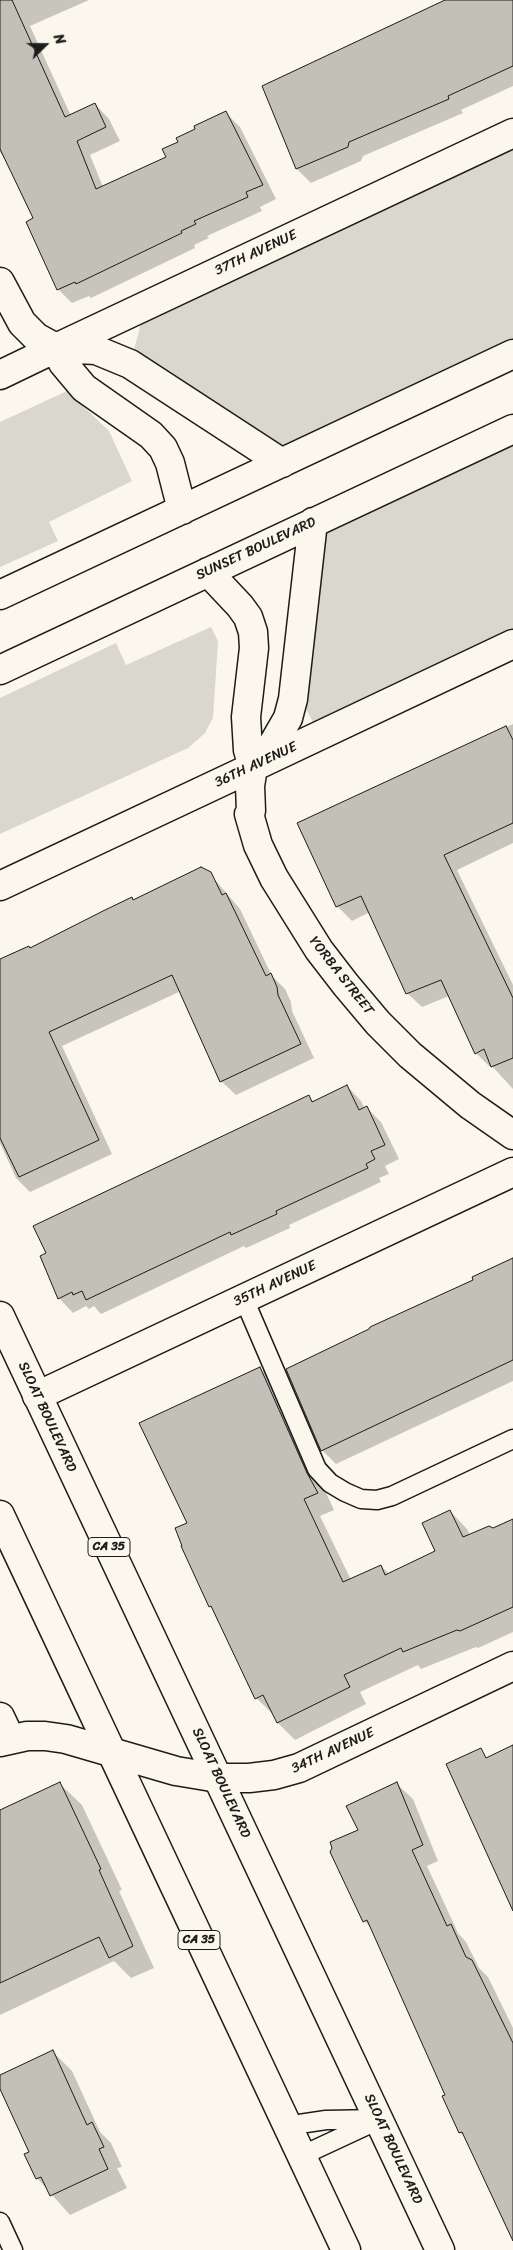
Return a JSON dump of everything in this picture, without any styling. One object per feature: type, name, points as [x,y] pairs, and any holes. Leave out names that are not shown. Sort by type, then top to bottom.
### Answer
[{"type":"main road","name":"37TH AVENUE","points":[[0,375],[513,133]]},
{"type":"main road","points":[[0,282],[22,323],[36,337],[56,348],[96,350],[122,360],[282,463]]},
{"type":"main road","points":[[56,348],[63,363],[84,388],[151,435],[163,448],[170,463],[182,510]]},
{"type":"main road","points":[[0,595],[513,354]]},
{"type":"main road","name":"SUNSET BOULEVARD","points":[[0,670],[513,429]]},
{"type":"main road","points":[[253,767],[269,751],[280,735],[288,718],[293,699],[313,522]]},
{"type":"main road","name":"YORBA STREET","points":[[208,572],[240,606],[248,617],[252,632],[254,648],[246,717],[248,750],[253,767],[250,786],[251,811],[249,814],[258,845],[274,878],[319,950],[378,1023],[410,1055],[462,1099],[513,1135]]},
{"type":"main road","name":"36TH AVENUE","points":[[0,886],[513,644]]},
{"type":"main road","name":"35TH AVENUE","points":[[37,1396],[513,1172]]},
{"type":"main road","name":"SLOAT BOULEVARD","points":[[0,1316],[440,2250]]},
{"type":"main road","name":"CA 35","points":[[0,1515],[346,2250]]},
{"type":"main road","name":"34TH AVENUE","points":[[3,1733],[66,1739],[176,1771],[218,1778],[249,1778],[274,1775],[299,1768],[513,1666]]},
{"type":"lane","points":[[244,1299],[317,1469],[330,1483],[345,1492],[361,1499],[377,1500],[392,1496],[513,1439]]},
{"type":"lane","points":[[286,2126],[326,2120],[379,2119]]},
{"type":"lane","points":[[301,2156],[379,2119]]},
{"type":"lane","points":[[0,2222],[13,2250]]},
{"type":"shaded area","points":[[513,133],[513,354],[282,463],[130,364],[146,305]]},
{"type":"shaded area","points":[[67,391],[109,431],[132,481],[49,522],[58,541],[0,567],[0,422]]},
{"type":"shaded area","points":[[513,429],[513,644],[320,735],[307,711],[297,669],[313,522]]},
{"type":"shaded area","points":[[211,627],[218,641],[213,718],[205,733],[188,748],[0,834],[0,698],[116,643],[126,665]]},
{"type":"building","points":[[0,0],[12,0],[65,117],[95,103],[106,127],[77,141],[96,189],[166,157],[162,149],[178,142],[176,138],[195,129],[194,126],[226,111],[263,185],[246,192],[248,197],[194,221],[196,224],[181,231],[182,233],[76,284],[75,282],[57,290],[26,222],[33,218],[0,149]]},
{"type":"building","points":[[445,0],[513,0],[513,66],[448,96],[449,99],[349,142],[348,147],[296,169],[262,86]]},
{"type":"building","points":[[506,726],[513,740],[513,823],[444,855],[513,998],[513,1058],[491,1067],[484,1049],[475,1054],[441,980],[406,994],[361,896],[336,907],[297,823]]},
{"type":"building","points":[[201,867],[211,872],[222,895],[226,893],[266,976],[271,973],[278,995],[301,1044],[220,1082],[172,975],[49,1032],[99,1140],[19,1177],[0,1138],[0,959],[29,946],[30,948],[132,897],[133,900]]},
{"type":"building","points":[[347,1085],[359,1110],[367,1106],[385,1145],[371,1151],[375,1159],[366,1164],[368,1168],[276,1211],[277,1214],[231,1235],[230,1232],[86,1300],[82,1291],[73,1295],[72,1292],[58,1299],[40,1256],[46,1253],[33,1226],[309,1095],[312,1102]]},
{"type":"building","points":[[513,1258],[513,1360],[321,1451],[286,1369],[370,1327],[473,1280],[472,1277]]},
{"type":"building","points":[[260,1367],[307,1473],[318,1493],[304,1499],[343,1582],[381,1565],[385,1575],[435,1551],[422,1523],[450,1510],[463,1537],[489,1526],[493,1528],[513,1519],[513,1607],[460,1631],[457,1630],[403,1652],[401,1648],[344,1675],[350,1687],[277,1723],[263,1695],[255,1699],[211,1606],[209,1607],[181,1546],[175,1528],[187,1523],[139,1423]]},
{"type":"building","points":[[513,1745],[513,1911],[446,1764],[481,1748],[486,1758]]},
{"type":"building","points":[[60,1782],[101,1869],[99,1870],[133,1946],[109,1958],[99,1937],[0,1983],[0,1810]]},
{"type":"building","points":[[397,1782],[423,1845],[412,1850],[447,1926],[451,1924],[466,1957],[472,1960],[513,2043],[513,2241],[462,2132],[459,2133],[442,2096],[445,2095],[367,1920],[363,1922],[330,1852],[332,1848],[330,1842],[358,1830],[346,1806]]},
{"type":"building","points":[[53,2050],[87,2125],[92,2122],[104,2147],[99,2149],[108,2169],[50,2196],[41,2177],[36,2179],[24,2154],[29,2152],[0,2089],[0,2075]]}]
